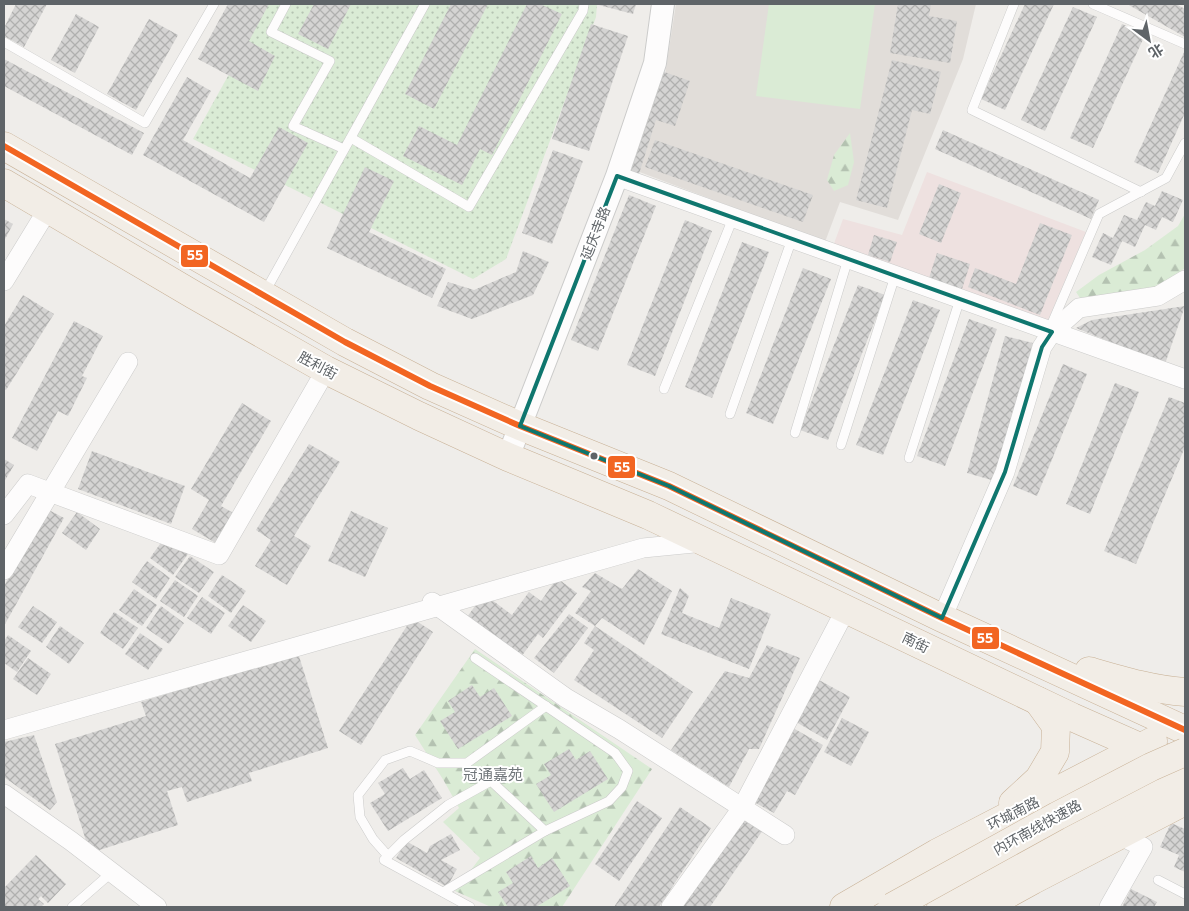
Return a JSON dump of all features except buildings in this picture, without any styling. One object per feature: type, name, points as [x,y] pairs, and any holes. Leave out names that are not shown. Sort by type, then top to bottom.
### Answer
[{"type":"highway","points":[[4,146],[345,342],[422,382],[520,426],[669,486],[1184,734]]},
{"type":"highway","name":"胜利街","points":[[4,183],[326,370],[508,457],[648,515]]},
{"type":"highway","name":"南街","points":[[648,515],[1038,701],[1185,767]]},
{"type":"highway","points":[[994,642],[1128,682],[1185,692]]},
{"type":"highway","points":[[983,829],[1039,779],[1055,752],[1056,726],[1038,701]]},
{"type":"highway","name":"环城南路","points":[[844,907],[937,853],[1141,747],[1184,734]]},
{"type":"highway","name":"内环南线快速路","points":[[892,907],[1057,816],[1151,767],[1184,734]]},
{"type":"highway","name":"内环南线快速路","points":[[942,907],[1072,835],[1185,778]]},
{"type":"highway","points":[[984,907],[1185,801]]},
{"type":"street","name":"延庆寺路","points":[[508,457],[617,176],[655,63],[663,4]]},
{"type":"street","points":[[617,176],[960,299],[1047,336],[1185,379]]},
{"type":"street","points":[[4,281],[48,209]]},
{"type":"street","points":[[942,618],[1005,472],[1047,336],[1079,308],[1158,296],[1185,280]]},
{"type":"street","points":[[4,570],[128,362]]},
{"type":"street","points":[[4,516],[28,484],[219,555],[326,370]]},
{"type":"street","points":[[4,730],[431,602],[643,548],[706,542]]},
{"type":"street","points":[[431,602],[566,698],[619,729],[785,835]]},
{"type":"street","points":[[672,907],[742,808],[846,609]]},
{"type":"street","points":[[4,794],[71,841],[157,907]]},
{"type":"street","points":[[1110,907],[1143,847],[1119,835]]},
{"type":"lane","points":[[4,42],[146,123],[214,4]]},
{"type":"lane","points":[[286,4],[271,32],[330,61],[293,126],[344,149]]},
{"type":"lane","points":[[263,295],[425,4]]},
{"type":"lane","points":[[351,138],[469,207],[583,11],[584,4]]},
{"type":"lane","points":[[1014,4],[972,110],[1141,192]]},
{"type":"lane","points":[[1093,4],[1185,44]]},
{"type":"lane","points":[[1047,336],[1100,214],[1166,178],[1185,143]]},
{"type":"lane","points":[[664,388],[733,218]]},
{"type":"lane","points":[[730,414],[792,239]]},
{"type":"lane","points":[[795,434],[848,259]]},
{"type":"lane","points":[[841,445],[895,276]]},
{"type":"lane","points":[[909,458],[960,299]]},
{"type":"lane","points":[[443,892],[545,830],[609,802],[622,787],[628,771],[615,753],[475,658]]},
{"type":"lane","points":[[388,856],[373,839],[360,817],[358,795],[385,760],[410,751],[438,763],[467,763],[546,706]]},
{"type":"lane","points":[[470,907],[384,860],[404,840],[448,804],[491,781],[545,830]]},
{"type":"lane","points":[[72,907],[112,872]]},
{"type":"lane","points":[[1158,880],[1185,894]]},
{"type":"highlighted area","points":[[617,176],[1052,332],[1042,347],[1005,472],[942,618],[669,486],[520,426]]},
{"type":"shaded area","points":[[676,4],[976,4],[963,59],[898,220],[840,202],[825,242],[629,168],[665,75]]},
{"type":"shaded area","points":[[927,172],[1086,232],[1046,325],[832,249],[843,219],[902,235]]},
{"type":"green space","points":[[268,4],[597,4],[596,17],[506,259],[473,279],[193,139]]},
{"type":"green space","points":[[769,4],[875,4],[860,109],[756,96]]},
{"type":"green space","points":[[850,133],[854,162],[848,185],[834,191],[827,180],[834,155]]},
{"type":"green space","points":[[1185,214],[1185,268],[1157,288],[1080,298],[1076,292],[1099,275],[1145,250],[1178,226]]},
{"type":"green space","points":[[475,649],[652,769],[562,907],[491,907],[455,891],[480,858],[443,822],[459,808],[415,735]]},
{"type":"transit line","name":"55","points":[[4,146],[345,342],[430,386],[520,426],[669,486],[942,618],[1185,730]]},
{"type":"district","name":"冠通嘉苑","points":[[493,774]]}]
